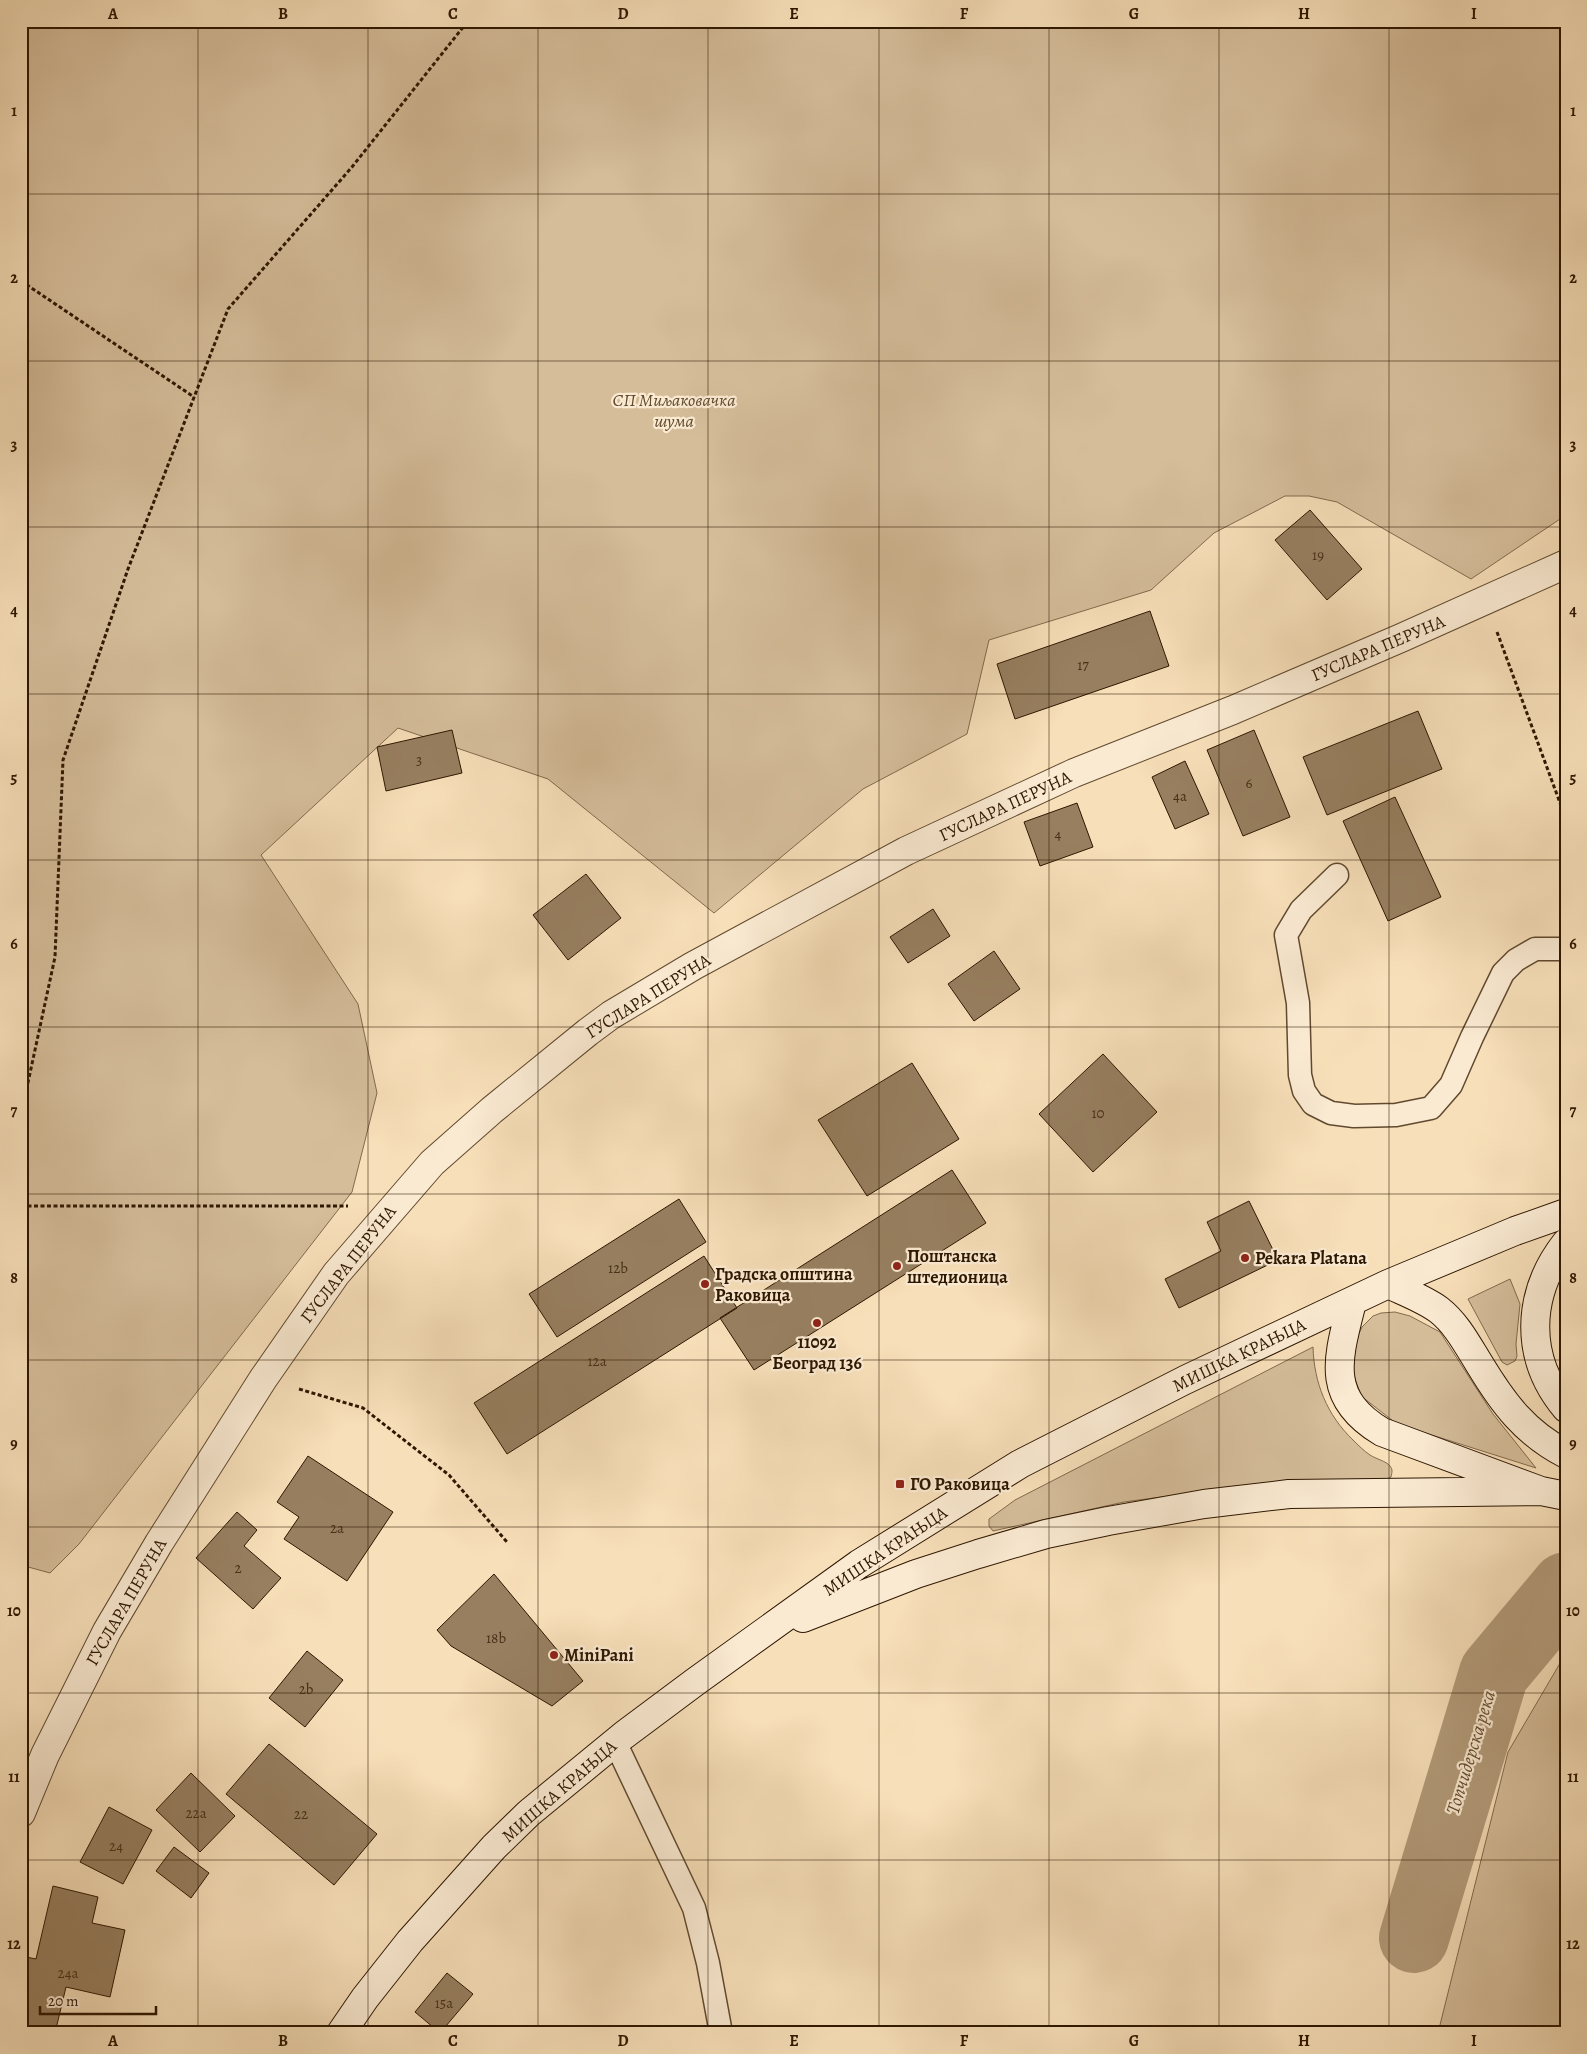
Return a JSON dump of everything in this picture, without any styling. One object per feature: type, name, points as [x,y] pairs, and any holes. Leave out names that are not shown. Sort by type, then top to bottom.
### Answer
[{"type":"main road","name":"ГУСЛАРА ПЕРУНА","points":[[21,1813],[45,1755],[107,1631],[159,1542],[264,1379],[336,1274],[432,1163],[492,1110],[588,1032],[611,1015],[764,927],[906,851],[1074,773],[1232,710],[1486,601],[1566,564]]},
{"type":"main road","name":"МИШКА КРАЊЦА","points":[[341,2033],[365,1998],[410,1941],[494,1847],[529,1813],[615,1742],[859,1564],[1020,1464],[1185,1380],[1388,1284],[1566,1213]]},
{"type":"main road","points":[[1566,1243],[1548,1267],[1540,1289],[1536,1322],[1538,1355],[1544,1375],[1552,1392],[1566,1408]]},
{"type":"main road","points":[[1388,1284],[1439,1311],[1453,1324],[1495,1389],[1525,1426],[1544,1442],[1566,1454]]},
{"type":"main road","points":[[1352,1302],[1339,1358],[1340,1379],[1352,1408],[1366,1422],[1382,1432],[1554,1493]]},
{"type":"main road","points":[[756,1638],[916,1574],[1046,1534],[1108,1521],[1232,1500],[1289,1494],[1554,1493]]},
{"type":"lane","points":[[1337,875],[1301,910],[1286,934],[1298,1003],[1300,1075],[1304,1091],[1313,1104],[1331,1113],[1354,1116],[1396,1115],[1431,1108],[1451,1085],[1503,973],[1516,960],[1536,949],[1566,949]]},
{"type":"lane","points":[[615,1742],[694,1908],[708,1963],[721,2033]]},
{"type":"path","points":[[21,1115],[55,957],[63,760],[128,569],[228,309],[352,167],[468,21]]},
{"type":"path","points":[[21,281],[194,397]]},
{"type":"path","points":[[1486,601],[1566,819]]},
{"type":"path","points":[[21,1081],[28,1083]]},
{"type":"path","points":[[21,1206],[394,1206]]},
{"type":"path","points":[[264,1379],[363,1408],[448,1475],[507,1542]]},
{"type":"green space","name":"СП Миљаковачка шума","points":[[21,21],[1566,21],[1566,515],[1471,579],[1337,502],[1309,496],[1285,496],[1214,533],[1151,590],[989,640],[967,734],[863,789],[714,913],[548,779],[398,728],[261,855],[358,1004],[377,1093],[352,1192],[79,1544],[50,1573],[21,1565]]},
{"type":"green space","points":[[1510,1279],[1520,1304],[1516,1344],[1517,1356],[1515,1361],[1507,1365],[1502,1362],[1468,1299]]},
{"type":"green space","points":[[1395,1312],[1410,1316],[1440,1332],[1493,1414],[1536,1468],[1397,1424],[1361,1396],[1353,1373],[1354,1344],[1362,1327],[1373,1316],[1381,1313]]},
{"type":"green space","points":[[1313,1347],[1319,1386],[1329,1409],[1344,1430],[1359,1446],[1370,1455],[1390,1466],[1392,1470],[1391,1477],[1387,1479],[1213,1490],[1124,1502],[993,1531],[989,1526],[989,1519],[1015,1500]]},
{"type":"green space","points":[[1566,1653],[1566,2033],[1438,2033],[1508,1752]]},
{"type":"building","points":[[1310,510],[1362,569],[1327,600],[1275,540]]},
{"type":"building","points":[[1150,611],[1169,666],[1015,719],[997,664]]},
{"type":"building","points":[[1418,711],[1442,769],[1327,815],[1303,757]]},
{"type":"building","points":[[452,730],[462,773],[386,791],[377,747]]},
{"type":"building","points":[[1254,730],[1290,817],[1243,836],[1207,750]]},
{"type":"building","points":[[1185,761],[1209,814],[1175,829],[1152,777]]},
{"type":"building","points":[[1395,797],[1441,897],[1388,921],[1343,821]]},
{"type":"building","points":[[1077,803],[1093,847],[1040,866],[1024,822]]},
{"type":"building","points":[[586,874],[621,918],[568,960],[533,915]]},
{"type":"building","points":[[933,909],[950,936],[908,963],[890,937]]},
{"type":"building","points":[[994,951],[1020,989],[974,1021],[948,984]]},
{"type":"building","points":[[1103,1054],[1157,1112],[1093,1172],[1039,1114]]},
{"type":"building","points":[[912,1063],[959,1139],[867,1196],[818,1120]]},
{"type":"building","points":[[952,1170],[986,1223],[754,1370],[720,1318]]},
{"type":"building","points":[[679,1199],[706,1242],[557,1337],[529,1294]]},
{"type":"building","points":[[1249,1201],[1278,1260],[1179,1308],[1165,1279],[1221,1251],[1207,1222]]},
{"type":"building","points":[[704,1256],[737,1308],[507,1454],[474,1403]]},
{"type":"building","points":[[308,1456],[393,1512],[347,1581],[284,1539],[299,1517],[277,1502]]},
{"type":"building","points":[[237,1512],[257,1530],[244,1546],[281,1578],[253,1609],[196,1558]]},
{"type":"building","points":[[494,1574],[583,1681],[552,1706],[451,1646],[437,1630]]},
{"type":"building","points":[[307,1651],[343,1680],[305,1727],[269,1698]]},
{"type":"building","points":[[269,1744],[377,1834],[334,1885],[226,1794]]},
{"type":"building","points":[[191,1773],[235,1816],[200,1852],[156,1810]]},
{"type":"building","points":[[109,1807],[152,1830],[123,1884],[80,1862]]},
{"type":"building","points":[[174,1847],[209,1873],[191,1898],[156,1871]]},
{"type":"building","points":[[53,1886],[98,1897],[92,1923],[125,1930],[110,1997],[66,1987],[55,2033],[21,2033],[21,1956],[36,1959]]},
{"type":"building","points":[[447,1973],[473,1994],[440,2033],[415,2012]]},
{"type":"waterway","name":"Топчидерска река","points":[[1414,1938],[1494,1673],[1566,1587]]},
{"type":"place","name":"Pekara Platana","points":[[1245,1258]]},
{"type":"place","name":"Поштанска штедионица","points":[[897,1266]]},
{"type":"place","name":"Градска општина Раковица","points":[[705,1284]]},
{"type":"place","name":"11092 Београд 136","points":[[817,1323]]},
{"type":"place","name":"ГО Раковица","points":[[900,1484]]},
{"type":"place","name":"MiniPani","points":[[554,1655]]}]
